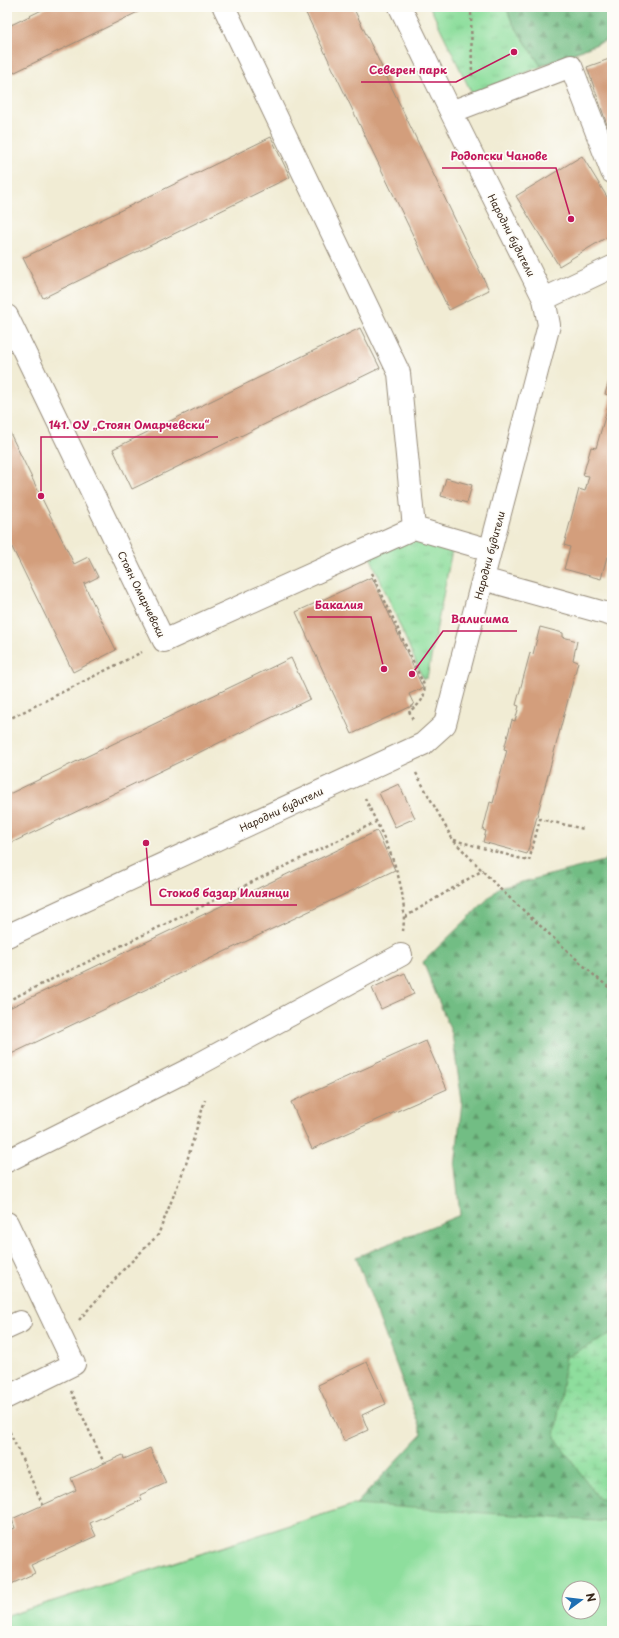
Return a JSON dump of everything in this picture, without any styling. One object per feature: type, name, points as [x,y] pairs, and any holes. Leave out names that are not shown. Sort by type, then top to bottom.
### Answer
[{"type":"street","points":[[224,7],[399,372],[414,528],[490,550]]},
{"type":"street","name":"Народни будители","points":[[7,936],[423,744],[445,724],[549,325],[544,299],[400,7]]},
{"type":"street","points":[[451,112],[571,66],[612,172]]},
{"type":"street","points":[[544,299],[612,267]]},
{"type":"street","name":"Стоян Омарчевски","points":[[7,316],[164,641],[414,528]]},
{"type":"street","points":[[483,579],[612,615]]},
{"type":"street","points":[[7,1161],[192,1068],[401,955]]},
{"type":"street","points":[[7,1223],[74,1364],[7,1397]]},
{"type":"path","points":[[470,7],[473,103]]},
{"type":"path","points":[[362,552],[424,685],[425,693],[423,699],[420,704],[409,711],[423,744]]},
{"type":"path","points":[[7,720],[164,641]]},
{"type":"path","points":[[416,772],[453,840],[505,893],[612,990]]},
{"type":"path","points":[[355,775],[398,869],[405,917],[401,955]]},
{"type":"path","points":[[453,840],[529,861],[540,819],[584,829]]},
{"type":"path","points":[[7,1001],[376,822]]},
{"type":"path","points":[[405,917],[483,870]]},
{"type":"path","points":[[59,1334],[77,1322],[123,1270],[158,1235],[186,1164],[205,1100]]},
{"type":"path","points":[[62,1370],[104,1463]]},
{"type":"path","points":[[7,1426],[44,1505]]},
{"type":"green space","points":[[430,7],[612,7],[612,38],[472,94]]},
{"type":"green space","points":[[506,7],[612,7],[612,38],[541,66],[512,22]]},
{"type":"green space","points":[[420,534],[452,550],[427,678],[423,679],[369,554]]},
{"type":"green space","points":[[612,854],[612,1631],[7,1631],[7,1616],[356,1504],[422,1434],[356,1257],[460,1215],[455,1167],[462,1101],[452,1034],[423,962],[499,888],[604,861]]},
{"type":"green space","points":[[612,1334],[612,1497],[599,1499],[555,1437],[566,1357]]},
{"type":"green space","points":[[356,1504],[612,1522],[612,1631],[7,1631],[7,1616]]},
{"type":"building","points":[[48,7],[148,7],[7,76],[7,27]]},
{"type":"building","points":[[303,7],[353,7],[489,290],[449,310]]},
{"type":"building","points":[[612,58],[612,139],[587,67]]},
{"type":"building","points":[[271,137],[290,177],[43,298],[23,258]]},
{"type":"building","points":[[582,156],[612,205],[612,234],[559,266],[516,196]]},
{"type":"building","points":[[360,328],[380,368],[132,489],[113,449]]},
{"type":"building","points":[[612,371],[612,558],[607,557],[601,579],[564,569],[570,547],[564,545],[579,489],[585,491],[589,476],[583,475],[591,447],[596,448],[611,396],[605,394]]},
{"type":"building","points":[[7,427],[74,564],[88,557],[98,577],[84,584],[116,650],[73,672],[7,537]]},
{"type":"building","points":[[446,478],[472,485],[467,503],[441,496]]},
{"type":"building","points":[[372,577],[423,688],[409,694],[414,705],[352,734],[296,612]]},
{"type":"building","points":[[540,627],[563,633],[563,637],[577,641],[573,660],[578,662],[527,854],[483,842],[486,831],[483,830],[490,802],[493,803],[507,750],[504,749],[512,720],[515,721],[519,706],[516,705],[530,653],[533,654]]},
{"type":"building","points":[[291,658],[310,699],[7,845],[7,795]]},
{"type":"building","points":[[399,784],[415,818],[395,827],[379,793]]},
{"type":"building","points":[[377,831],[395,870],[7,1056],[7,1009]]},
{"type":"building","points":[[405,973],[414,994],[381,1009],[372,988]]},
{"type":"building","points":[[426,1041],[447,1089],[312,1149],[291,1102]]},
{"type":"building","points":[[367,1362],[386,1404],[362,1415],[368,1430],[344,1441],[318,1385]]},
{"type":"building","points":[[150,1448],[166,1483],[140,1495],[142,1500],[90,1523],[96,1536],[31,1565],[35,1573],[7,1586],[7,1531],[15,1528],[12,1519],[76,1490],[71,1478],[123,1455],[124,1459]]},
{"type":"place","name":"Северен парк","points":[[514,52]]},
{"type":"place","name":"Родопски Чанове","points":[[571,219]]},
{"type":"place","name":"141. ОУ „Стоян Омарчевски“","points":[[41,496]]},
{"type":"place","name":"Бакалия","points":[[384,669]]},
{"type":"place","name":"Валисима","points":[[412,674]]},
{"type":"place","name":"Стоков базар Илиянци","points":[[146,843]]}]
